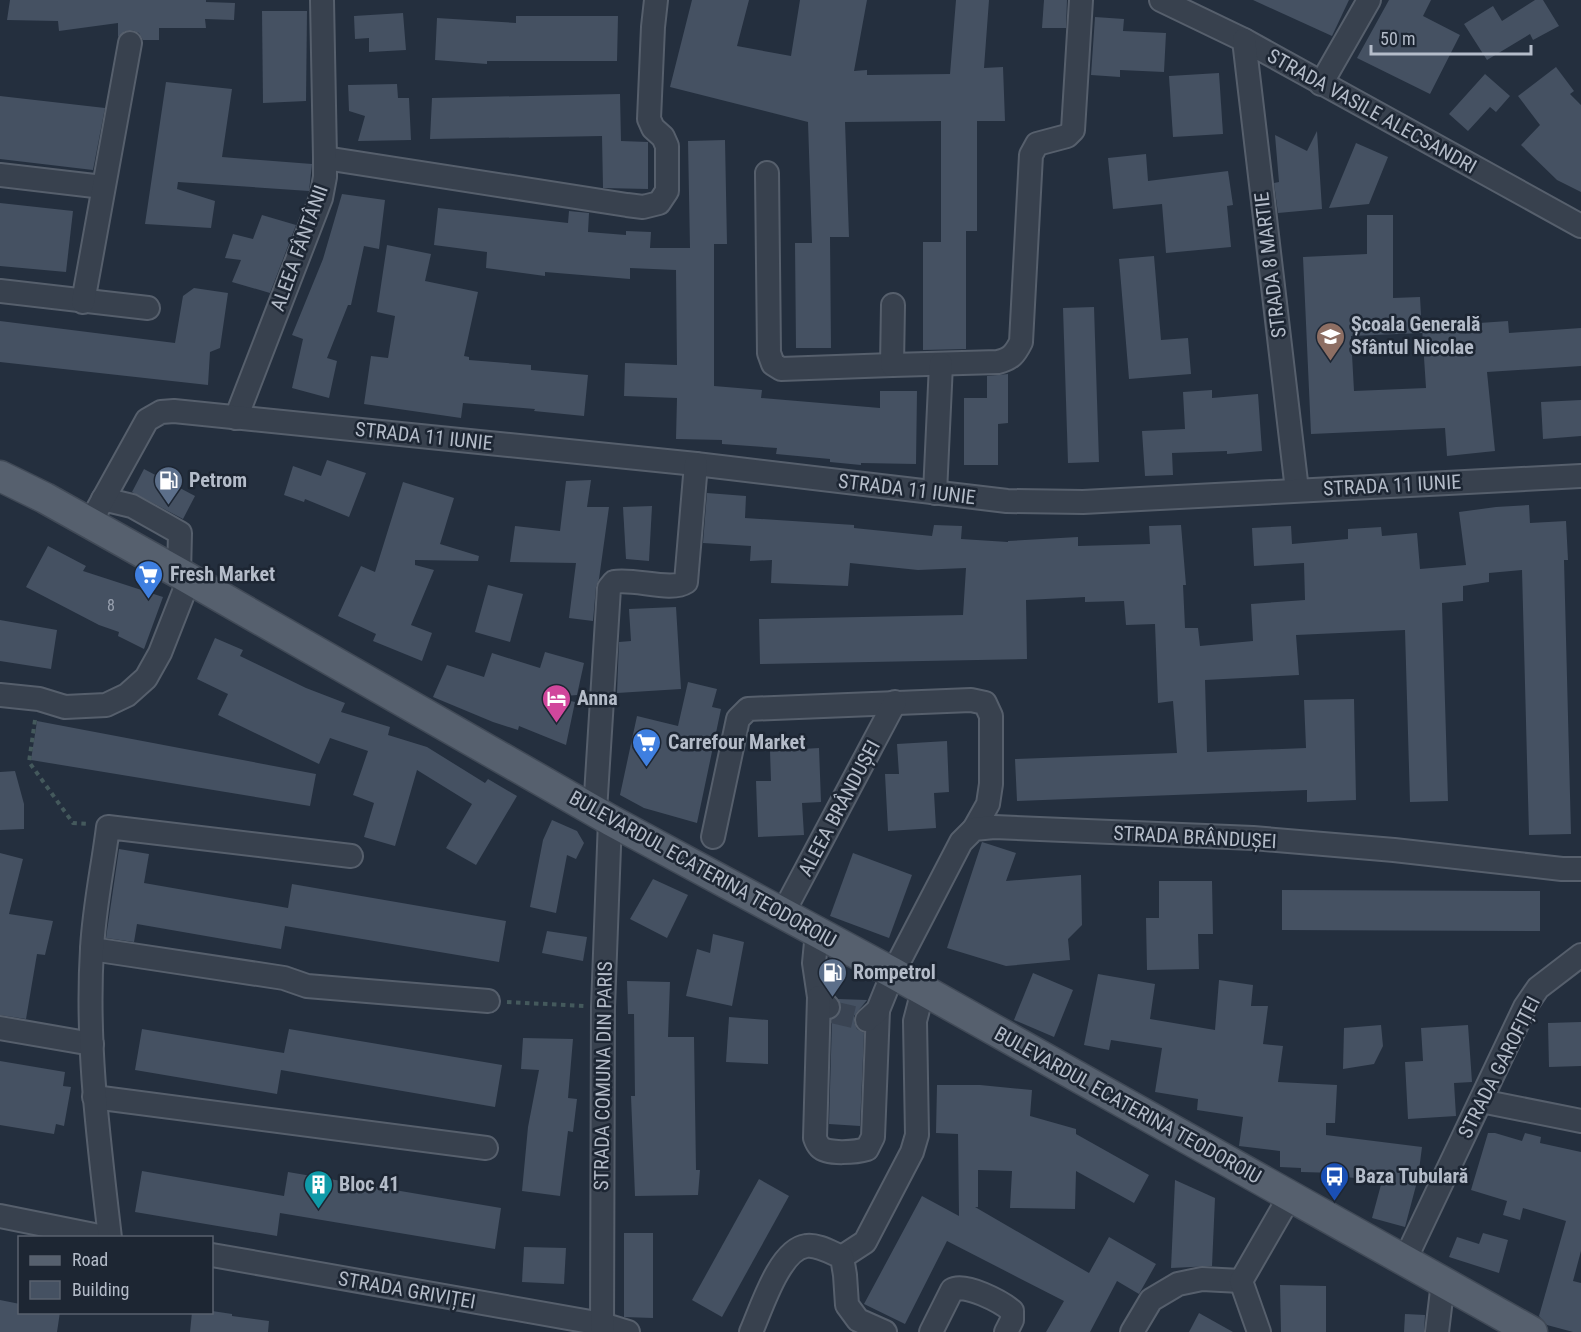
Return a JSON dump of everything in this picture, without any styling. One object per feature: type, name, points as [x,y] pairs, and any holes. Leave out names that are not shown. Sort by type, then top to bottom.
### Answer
[{"type":"main road","name":"BULEVARDUL ECATERINA TEODOROIU","points":[[0,476],[45,498],[96,511],[184,576],[602,816],[923,990],[1532,1332]]},
{"type":"street","name":"ALEEA FÂNTÂNII","points":[[236,418],[321,198],[325,177],[322,0]]},
{"type":"street","points":[[325,158],[627,205],[643,207],[659,203],[667,191],[667,146],[649,120],[652,27],[656,0]]},
{"type":"street","points":[[767,173],[769,353],[773,364],[781,369],[1010,360],[1021,342],[1031,155],[1037,144],[1067,136],[1073,130],[1081,0]]},
{"type":"street","name":"STRADA VASILE ALECSANDRI","points":[[1161,0],[1244,40],[1581,226]]},
{"type":"street","points":[[1321,84],[1370,0]]},
{"type":"street","name":"STRADA 8 MARTIE","points":[[1244,40],[1297,490]]},
{"type":"street","points":[[83,302],[130,43]]},
{"type":"street","points":[[0,175],[103,187]]},
{"type":"street","points":[[0,291],[148,308]]},
{"type":"street","points":[[892,366],[893,305]]},
{"type":"street","points":[[935,493],[941,364]]},
{"type":"street","name":"STRADA 11 IUNIE","points":[[96,511],[147,420],[161,412],[174,411],[696,464],[1007,501],[1083,502],[1581,476]]},
{"type":"street","name":"STRADA COMUNA DIN PARIS","points":[[602,1328],[602,816],[609,588],[614,582],[624,580],[675,585],[686,582],[696,464]]},
{"type":"street","points":[[0,695],[39,699],[65,706],[106,705],[127,695],[146,678],[160,653],[184,576]]},
{"type":"street","points":[[713,837],[738,719],[748,709],[971,700],[985,703],[991,716],[992,784],[988,804],[974,830],[961,842],[872,1015],[873,1137],[867,1149],[856,1152],[826,1151],[819,1146],[815,1138],[825,1004],[814,963],[817,932]]},
{"type":"street","name":"ALEEA BRÂNDUȘEI","points":[[783,913],[895,702]]},
{"type":"street","points":[[110,1236],[94,1097],[92,1044],[92,949],[108,826],[351,856]]},
{"type":"street","name":"STRADA BRÂNDUȘEI","points":[[974,830],[994,827],[1253,838],[1581,869]]},
{"type":"street","points":[[92,949],[284,978],[307,986],[488,1001]]},
{"type":"street","name":"STRADA GAROFIȚEI","points":[[1405,1260],[1525,1007],[1538,988],[1581,955]]},
{"type":"street","points":[[842,1257],[865,1242],[912,1152],[917,1135],[915,1021],[923,990]]},
{"type":"street","points":[[0,1028],[92,1044]]},
{"type":"street","points":[[94,1097],[486,1148]]},
{"type":"street","points":[[1480,1101],[1581,1120]]},
{"type":"street","points":[[1259,1332],[1241,1281],[1290,1196]]},
{"type":"street","points":[[0,1216],[100,1236]]},
{"type":"street","points":[[751,1332],[783,1263],[796,1250],[807,1246],[842,1257]]},
{"type":"street","name":"STRADA GRIVIȚEI","points":[[213,1255],[628,1332]]},
{"type":"street","points":[[842,1257],[846,1275],[847,1305],[858,1320],[885,1332]]},
{"type":"street","points":[[1132,1332],[1151,1300],[1178,1284],[1202,1279],[1241,1281]]},
{"type":"street","points":[[1437,1332],[1443,1282]]},
{"type":"street","points":[[931,1332],[952,1290],[956,1287],[966,1288],[1006,1305],[1012,1311],[1012,1320],[1006,1332]]},
{"type":"path","points":[[39,699],[29,762],[73,823],[108,826]]},
{"type":"path","points":[[488,1001],[603,1006]]},
{"type":"building","points":[[10,0],[206,0],[206,2],[235,3],[234,20],[205,19],[206,28],[159,28],[159,40],[143,40],[139,33],[132,30],[125,31],[118,37],[118,23],[59,31],[58,21],[7,20]]},
{"type":"building","points":[[692,0],[749,0],[737,46],[791,56],[800,0],[867,0],[854,71],[867,70],[867,75],[950,74],[956,0],[989,0],[984,68],[1003,67],[1005,121],[977,121],[977,231],[966,231],[966,349],[923,350],[923,242],[941,242],[941,121],[845,122],[849,237],[830,237],[831,348],[796,348],[795,243],[812,243],[808,122],[670,87]]},
{"type":"building","points":[[1044,0],[1067,0],[1066,28],[1042,28]]},
{"type":"building","points":[[1253,0],[1349,0],[1332,36]]},
{"type":"building","points":[[1389,0],[1431,0],[1423,16],[1460,35],[1430,94],[1357,58]]},
{"type":"building","points":[[1535,0],[1543,0],[1559,26],[1533,40],[1530,34],[1487,60],[1464,24],[1493,6],[1502,21]]},
{"type":"building","points":[[262,11],[307,11],[306,101],[263,103]]},
{"type":"building","points":[[403,13],[406,50],[369,52],[369,38],[355,39],[354,16]]},
{"type":"building","points":[[516,16],[618,16],[617,61],[487,61],[487,64],[435,60],[437,18],[516,23]]},
{"type":"building","points":[[1095,17],[1124,19],[1123,31],[1166,33],[1164,72],[1120,70],[1120,77],[1091,75]]},
{"type":"building","points":[[1556,67],[1574,91],[1570,94],[1581,105],[1581,192],[1557,180],[1521,145],[1540,125],[1518,96]]},
{"type":"building","points":[[1219,73],[1223,134],[1173,137],[1169,76]]},
{"type":"building","points":[[1485,74],[1510,96],[1496,112],[1490,107],[1468,131],[1449,114]]},
{"type":"building","points":[[166,82],[232,89],[222,157],[312,164],[309,191],[178,182],[177,189],[215,201],[211,228],[145,224]]},
{"type":"building","points":[[397,84],[398,98],[409,98],[411,140],[358,141],[365,116],[349,111],[348,85]]},
{"type":"building","points":[[620,94],[621,141],[648,142],[648,189],[603,188],[602,136],[430,139],[432,98]]},
{"type":"building","points":[[0,96],[105,108],[93,170],[0,159]]},
{"type":"building","points":[[1317,131],[1322,209],[1278,213],[1274,183],[1279,182],[1275,135],[1307,151]]},
{"type":"building","points":[[725,140],[727,244],[714,244],[714,386],[762,390],[761,398],[880,408],[880,391],[917,391],[916,464],[861,463],[861,465],[830,462],[830,459],[776,454],[777,448],[722,444],[722,440],[676,439],[677,398],[624,396],[625,363],[677,365],[676,270],[630,268],[630,279],[545,272],[545,276],[486,268],[487,252],[434,245],[438,208],[568,223],[569,211],[589,213],[588,232],[626,235],[626,231],[651,232],[650,248],[690,248],[688,141]]},
{"type":"building","points":[[1356,143],[1388,157],[1369,204],[1329,208]]},
{"type":"building","points":[[1146,154],[1148,181],[1228,171],[1233,205],[1227,206],[1231,247],[1166,253],[1162,204],[1113,209],[1108,158]]},
{"type":"building","points":[[342,194],[385,200],[379,249],[364,246],[351,305],[348,305],[327,358],[337,361],[329,398],[292,388],[303,339],[292,335],[323,259]]},
{"type":"building","points":[[0,203],[73,211],[66,272],[0,266]]},
{"type":"building","points":[[262,215],[296,225],[270,293],[232,282],[241,260],[225,258],[233,234],[253,239]]},
{"type":"building","points":[[1367,215],[1393,215],[1393,298],[1420,297],[1422,333],[1351,336],[1354,391],[1426,388],[1422,327],[1508,321],[1509,333],[1581,328],[1581,366],[1487,372],[1495,451],[1447,456],[1445,428],[1311,434],[1303,257],[1367,254]]},
{"type":"building","points":[[387,245],[431,254],[425,281],[478,292],[464,356],[469,357],[469,360],[531,365],[531,370],[588,375],[584,416],[463,403],[461,418],[364,404],[371,356],[388,358],[395,316],[377,312]]},
{"type":"building","points":[[1154,256],[1161,340],[1188,338],[1191,374],[1129,379],[1119,259]]},
{"type":"building","points":[[194,288],[228,293],[220,348],[210,352],[208,385],[0,362],[0,321],[175,343],[183,296]]},
{"type":"building","points":[[1094,307],[1099,462],[1068,463],[1063,308]]},
{"type":"building","points":[[1008,374],[1008,423],[998,424],[998,465],[964,465],[964,398],[987,398],[987,376]]},
{"type":"building","points":[[1212,390],[1212,398],[1258,394],[1262,451],[1227,454],[1227,451],[1172,453],[1173,475],[1145,476],[1142,431],[1185,429],[1183,392]]},
{"type":"building","points":[[1581,400],[1581,436],[1543,439],[1541,402]]},
{"type":"building","points":[[327,460],[366,473],[349,517],[305,499],[304,502],[284,495],[293,466],[321,476]]},
{"type":"building","points":[[144,469],[195,496],[183,519],[132,492]]},
{"type":"building","points":[[591,480],[587,507],[609,507],[593,621],[569,618],[576,563],[510,562],[515,526],[560,531],[566,481]]},
{"type":"building","points":[[403,482],[454,498],[440,544],[479,556],[478,561],[415,560],[415,565],[434,570],[411,625],[432,633],[422,661],[373,641],[376,634],[338,616],[361,566],[375,572]]},
{"type":"building","points":[[707,493],[746,496],[745,518],[854,525],[854,528],[932,536],[934,525],[962,526],[961,539],[1008,542],[1078,537],[1078,546],[1150,544],[1149,526],[1181,525],[1186,585],[1183,585],[1185,628],[1198,628],[1200,646],[1253,641],[1251,604],[1305,600],[1304,563],[1254,566],[1252,528],[1291,526],[1292,544],[1348,539],[1348,529],[1381,527],[1382,536],[1417,533],[1420,569],[1466,565],[1459,512],[1529,505],[1530,523],[1566,521],[1568,560],[1564,560],[1571,834],[1529,835],[1522,570],[1489,573],[1489,582],[1463,586],[1463,601],[1442,603],[1448,801],[1410,802],[1405,630],[1296,635],[1299,675],[1205,680],[1207,752],[1306,748],[1304,700],[1354,699],[1356,800],[1307,802],[1307,790],[1017,801],[1015,759],[1177,753],[1173,701],[1158,703],[1155,624],[1126,625],[1124,601],[1085,602],[1085,597],[1026,600],[1027,659],[760,664],[759,619],[963,615],[966,568],[918,570],[850,563],[848,586],[771,583],[772,560],[750,561],[751,546],[703,543]]},
{"type":"building","points":[[652,506],[649,561],[626,559],[623,507]]},
{"type":"building","points":[[48,546],[86,566],[83,571],[163,597],[144,649],[118,636],[119,632],[99,625],[26,587]]},
{"type":"building","points":[[488,585],[523,594],[510,642],[475,632]]},
{"type":"building","points":[[676,607],[681,689],[617,693],[619,642],[631,641],[629,609]]},
{"type":"building","points":[[0,620],[57,630],[51,669],[0,661]]},
{"type":"building","points":[[215,638],[243,650],[240,656],[306,688],[345,703],[341,712],[390,727],[388,735],[427,747],[485,783],[488,779],[517,796],[476,865],[446,848],[472,804],[417,770],[395,846],[364,837],[374,803],[353,795],[368,751],[330,738],[319,764],[218,715],[228,694],[197,679]]},
{"type":"building","points":[[545,652],[584,663],[577,695],[553,697],[575,702],[566,745],[519,726],[518,730],[493,722],[433,697],[447,665],[484,677],[492,653],[540,668]]},
{"type":"building","points":[[688,682],[717,689],[712,707],[721,709],[697,823],[644,808],[620,795],[637,716],[678,726]]},
{"type":"building","points":[[37,721],[316,774],[310,806],[31,760]]},
{"type":"building","points":[[947,741],[949,792],[934,793],[936,828],[888,831],[885,774],[899,774],[897,744]]},
{"type":"building","points":[[819,748],[821,802],[802,803],[804,835],[758,837],[756,781],[771,781],[770,751]]},
{"type":"building","points":[[15,771],[24,804],[24,829],[0,830],[0,772]]},
{"type":"building","points":[[552,820],[577,831],[584,843],[576,859],[567,855],[556,913],[530,907],[543,840]]},
{"type":"building","points":[[982,842],[1016,853],[1006,881],[1081,875],[1082,925],[1068,939],[1070,960],[1006,966],[947,948]]},
{"type":"building","points":[[119,849],[149,854],[144,883],[288,908],[292,884],[506,921],[499,962],[285,926],[281,949],[137,924],[134,942],[106,938]]},
{"type":"building","points":[[0,853],[23,859],[9,914],[53,921],[45,955],[37,954],[26,1019],[0,1015]]},
{"type":"building","points":[[853,853],[912,875],[889,938],[830,916]]},
{"type":"building","points":[[653,879],[688,895],[667,938],[630,919]]},
{"type":"building","points":[[1159,881],[1212,881],[1213,934],[1198,934],[1199,969],[1147,970],[1146,918],[1159,918]]},
{"type":"building","points":[[1282,890],[1540,891],[1540,931],[1282,930]]},
{"type":"building","points":[[547,931],[587,937],[583,961],[542,953]]},
{"type":"building","points":[[713,934],[744,942],[732,1006],[686,996],[697,949],[710,953]]},
{"type":"building","points":[[1033,973],[1073,990],[1054,1037],[1014,1020]]},
{"type":"building","points":[[1098,974],[1155,984],[1150,1019],[1215,1030],[1219,980],[1253,985],[1251,1006],[1268,1006],[1263,1044],[1283,1046],[1278,1082],[1337,1085],[1335,1123],[1326,1123],[1326,1135],[1422,1147],[1418,1178],[1405,1227],[1372,1218],[1382,1181],[1337,1176],[1337,1173],[1301,1172],[1301,1168],[1280,1167],[1280,1151],[1239,1146],[1243,1117],[1197,1110],[1198,1099],[1155,1092],[1162,1048],[1111,1040],[1109,1050],[1084,1045]]},
{"type":"building","points":[[627,981],[670,982],[668,1037],[694,1037],[696,1170],[700,1170],[698,1195],[635,1196],[631,1096],[635,1096],[634,1014],[628,1014]]},
{"type":"building","points":[[838,999],[867,1000],[854,1016],[857,1029],[864,1033],[860,1126],[829,1124],[832,1020],[841,1011]]},
{"type":"building","points":[[729,1017],[768,1020],[768,1064],[726,1062]]},
{"type":"building","points":[[1581,1022],[1581,1066],[1549,1067],[1548,1023]]},
{"type":"building","points":[[1381,1025],[1383,1046],[1374,1064],[1343,1069],[1344,1028]]},
{"type":"building","points":[[1468,1025],[1472,1082],[1454,1083],[1456,1116],[1408,1119],[1405,1062],[1423,1061],[1421,1028]]},
{"type":"building","points":[[142,1029],[284,1053],[289,1029],[502,1065],[495,1107],[281,1070],[277,1094],[135,1070]]},
{"type":"building","points":[[523,1038],[573,1039],[568,1098],[577,1099],[573,1132],[568,1131],[560,1196],[522,1191],[528,1127],[539,1070],[521,1069]]},
{"type":"building","points":[[0,1061],[65,1072],[63,1086],[71,1087],[64,1126],[56,1124],[54,1134],[0,1125]]},
{"type":"building","points":[[937,1085],[980,1085],[1032,1090],[1030,1116],[1076,1129],[1076,1134],[1149,1175],[1134,1203],[1076,1171],[1075,1209],[1010,1208],[1012,1171],[978,1170],[978,1207],[975,1207],[1089,1273],[1109,1237],[1156,1264],[1139,1294],[1117,1281],[1090,1332],[1046,1332],[1064,1301],[947,1241],[905,1324],[864,1304],[922,1196],[959,1216],[958,1134],[936,1133]]},
{"type":"building","points":[[1488,1133],[1522,1141],[1525,1133],[1541,1137],[1540,1143],[1581,1152],[1581,1251],[1573,1281],[1581,1283],[1581,1332],[1547,1325],[1539,1316],[1566,1221],[1523,1208],[1520,1220],[1503,1215],[1507,1201],[1471,1190]]},
{"type":"building","name":"Bloc 41","points":[[142,1171],[284,1196],[288,1172],[501,1208],[495,1249],[280,1213],[277,1236],[135,1212]]},
{"type":"building","points":[[759,1179],[789,1196],[722,1317],[692,1300]]},
{"type":"building","points":[[1175,1180],[1215,1198],[1212,1266],[1171,1268]]},
{"type":"building","points":[[624,1233],[653,1233],[653,1318],[624,1317]]},
{"type":"building","points":[[1483,1233],[1508,1240],[1499,1273],[1449,1257],[1457,1237],[1479,1244]]},
{"type":"building","points":[[524,1247],[566,1248],[564,1284],[522,1282]]},
{"type":"building","points":[[1280,1285],[1326,1286],[1326,1332],[1281,1332]]},
{"type":"building","points":[[0,1300],[18,1304],[18,1314],[60,1314],[57,1332],[0,1332]]},
{"type":"building","points":[[213,1311],[269,1321],[268,1332],[190,1332],[192,1314],[213,1314]]},
{"type":"building","points":[[1199,1313],[1233,1332],[1189,1332]]},
{"type":"building","points":[[1405,1314],[1425,1315],[1424,1332],[1404,1332]]},
{"type":"tunnel","points":[[832,1012],[867,1020]]},
{"type":"place","name":"Școala Generală Sfântul Nicolae","points":[[1330,362]]},
{"type":"place","name":"Petrom","points":[[168,506]]},
{"type":"place","name":"Fresh Market","points":[[149,600]]},
{"type":"place","name":"Anna","points":[[556,724]]},
{"type":"place","name":"Carrefour Market","points":[[647,768]]},
{"type":"place","name":"Rompetrol","points":[[832,998]]},
{"type":"place","name":"Baza Tubulară","points":[[1334,1202]]},
{"type":"place","name":"Bloc 41","points":[[318,1210]]}]
